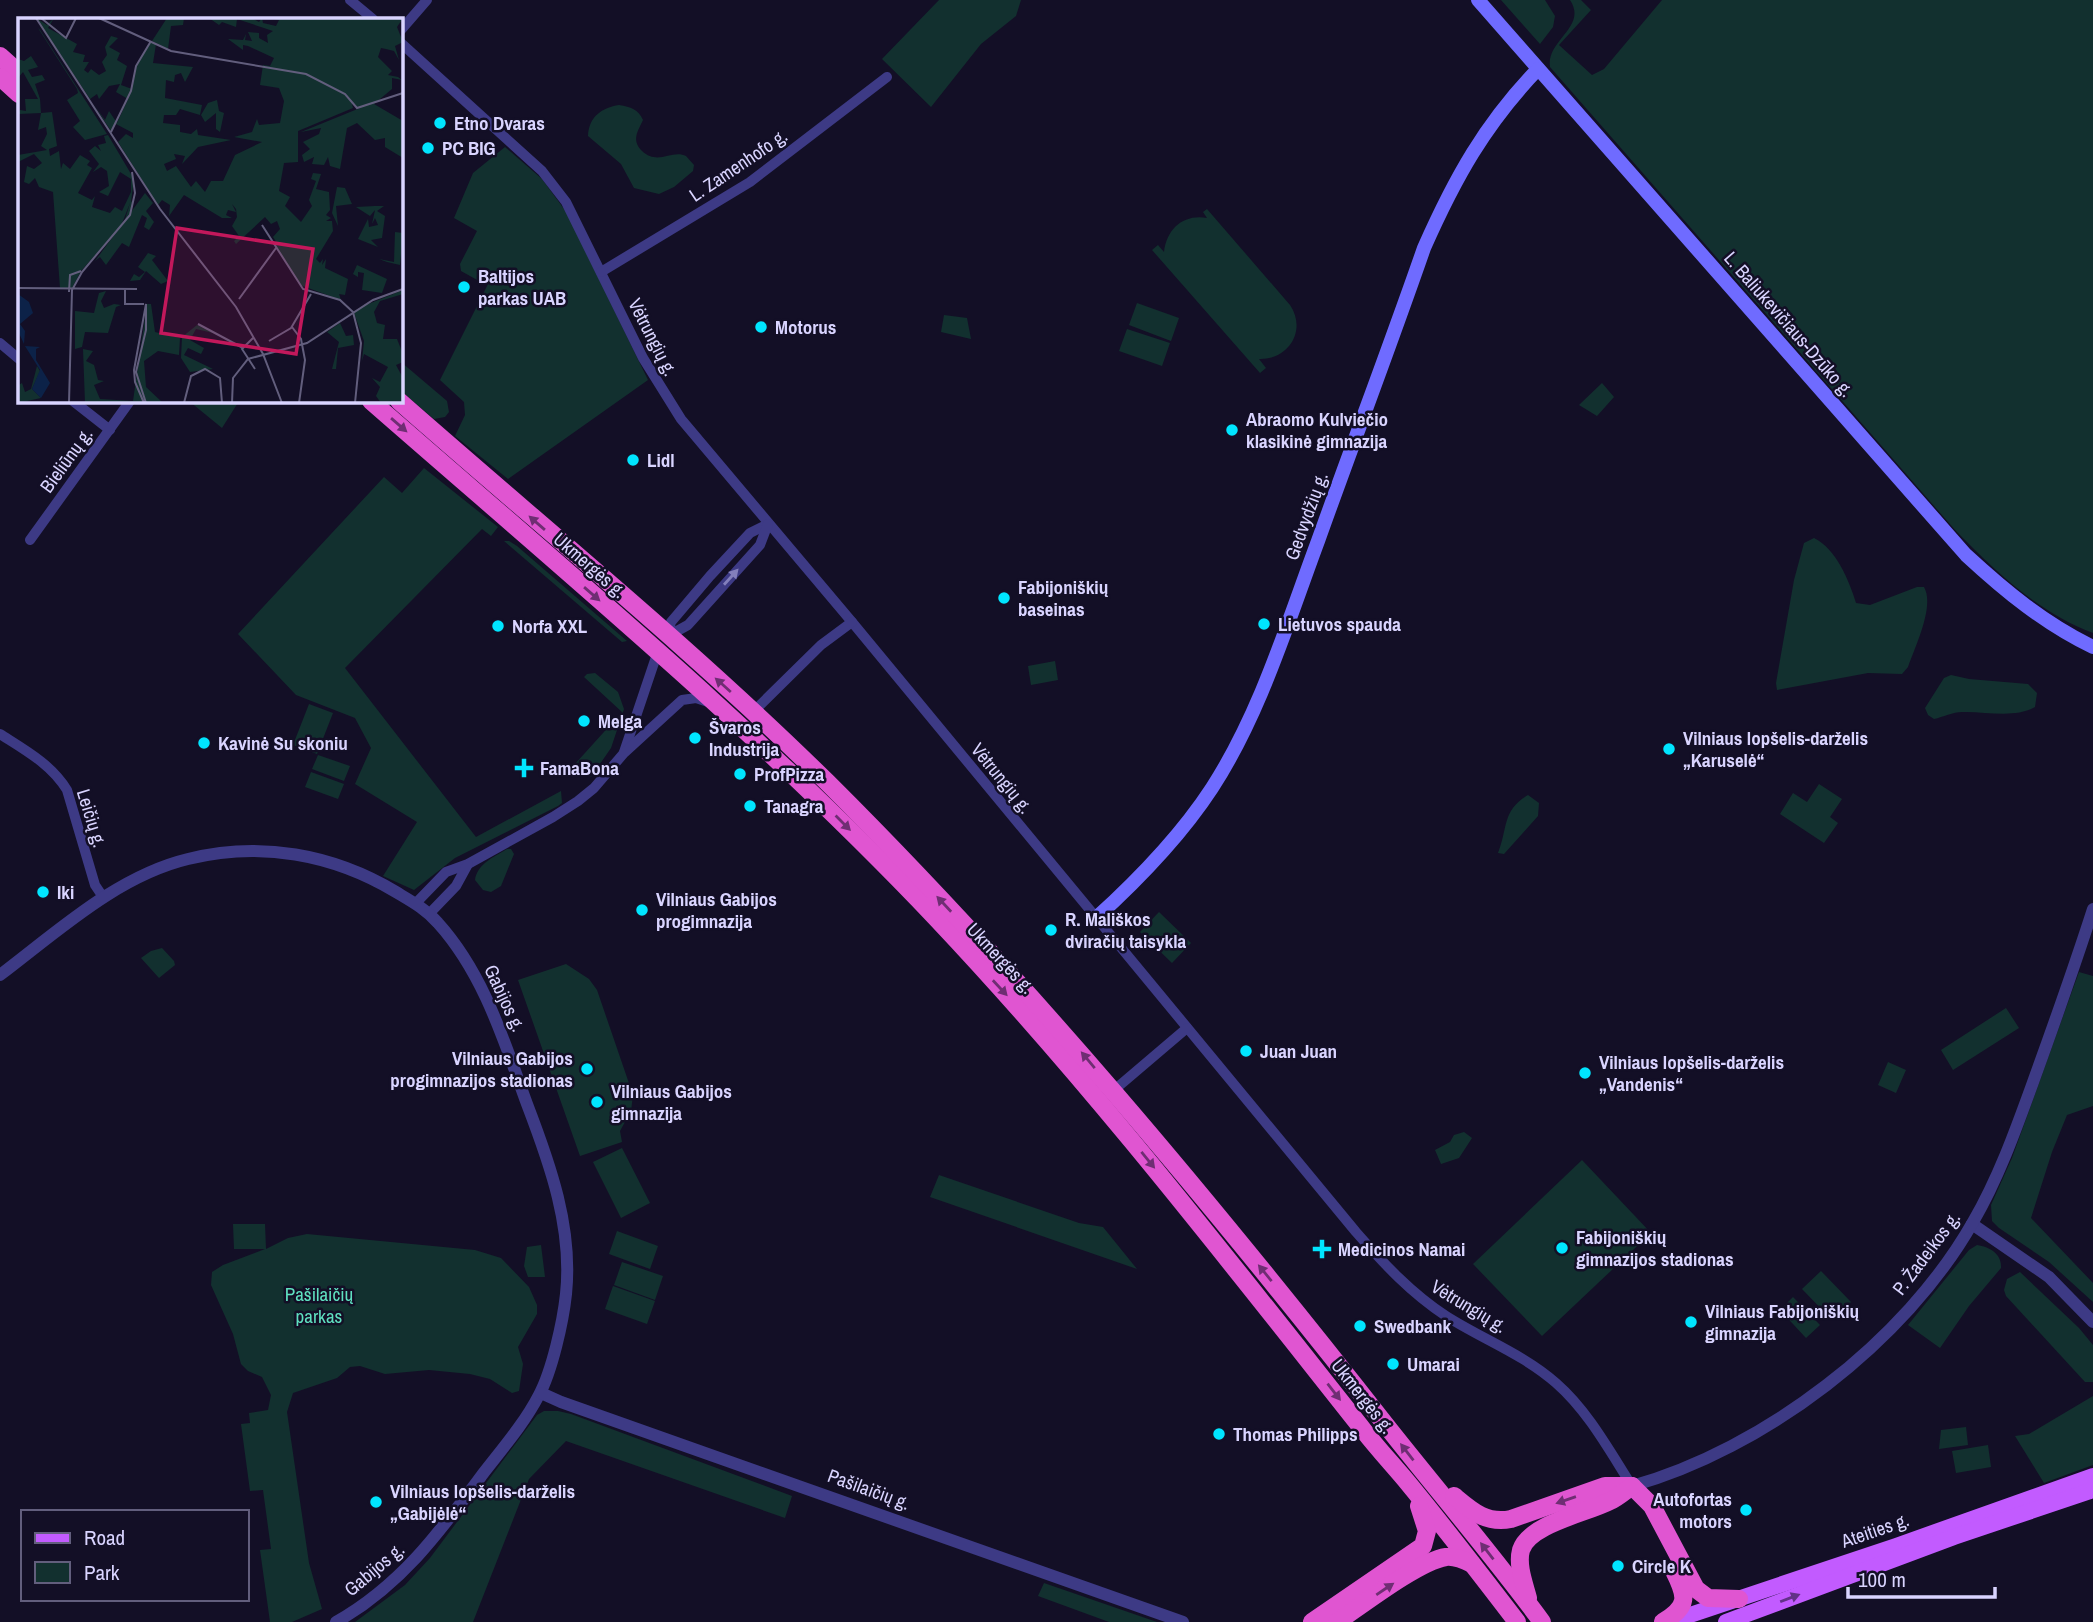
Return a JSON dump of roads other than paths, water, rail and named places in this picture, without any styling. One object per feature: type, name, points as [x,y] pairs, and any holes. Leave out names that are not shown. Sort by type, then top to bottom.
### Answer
[{"type":"highway","points":[[0,56],[18,72]]},
{"type":"highway","points":[[0,77],[18,93]]},
{"type":"highway","name":"Ukmergės g.","points":[[372,402],[721,710],[877,858],[1113,1091],[1308,1326],[1542,1622]]},
{"type":"highway","name":"Ukmergės g.","points":[[400,402],[753,712],[900,857],[1050,1031],[1141,1151],[1475,1566],[1517,1622]]},
{"type":"highway","points":[[1425,1474],[1473,1512],[1498,1522],[1605,1486],[1632,1486],[1652,1506],[1696,1589],[1708,1598],[1739,1599]]},
{"type":"highway","points":[[1312,1622],[1423,1546],[1427,1539],[1426,1524],[1406,1481]]},
{"type":"highway","points":[[1530,1604],[1521,1562],[1521,1552],[1526,1541],[1544,1527],[1611,1501],[1632,1486]]},
{"type":"highway","points":[[1632,1486],[1641,1510],[1683,1587],[1685,1599],[1682,1608],[1663,1622]]},
{"type":"highway","points":[[1337,1622],[1391,1585],[1436,1560],[1453,1557],[1475,1566]]},
{"type":"main road","name":"L. Baliukevičiaus-Dzūko g.","points":[[1478,0],[1966,555],[2012,596],[2093,646]]},
{"type":"main road","name":"Gedvydžių g.","points":[[1096,918],[1139,878],[1173,840],[1207,796],[1230,758],[1270,669],[1424,248],[1441,209],[1453,184],[1489,126],[1510,98],[1538,69]]},
{"type":"main road","name":"Ateities g.","points":[[1669,1622],[2093,1476]]},
{"type":"main road","name":"Ateities g.","points":[[1726,1622],[1954,1537],[2093,1490]]},
{"type":"street","points":[[351,0],[372,18]]},
{"type":"street","points":[[402,29],[426,0]]},
{"type":"street","name":"Vėtrungių g.","points":[[402,44],[542,171],[566,202],[649,370],[671,406],[1356,1232],[1398,1278],[1425,1301],[1531,1364],[1556,1383],[1591,1422],[1632,1486]]},
{"type":"street","name":"L. Zamenhofo g.","points":[[601,272],[750,183],[887,77]]},
{"type":"street","points":[[0,343],[18,358]]},
{"type":"street","points":[[74,402],[110,430]]},
{"type":"street","name":"Bieliūnų g.","points":[[30,540],[129,402]]},
{"type":"street","points":[[624,753],[657,652],[668,636],[671,622],[750,533],[768,524]]},
{"type":"street","points":[[668,636],[688,625],[760,545],[768,524]]},
{"type":"street","points":[[753,712],[821,645],[852,622]]},
{"type":"street","points":[[415,904],[446,872],[468,864],[569,808],[594,788],[624,753],[682,700],[703,699],[721,710]]},
{"type":"street","name":"Leičių g.","points":[[0,734],[46,764],[62,782],[94,885],[103,897]]},
{"type":"street","name":"Gabijos g.","points":[[0,975],[103,897],[171,864],[213,854],[245,851],[309,856],[341,865],[415,904],[429,914],[454,943],[492,1008],[545,1151],[559,1199],[566,1249],[566,1294],[557,1344],[541,1392],[518,1428],[418,1558],[363,1606],[336,1622]]},
{"type":"street","points":[[429,914],[456,886],[468,864]]},
{"type":"street","name":"P. Žadeikos g.","points":[[1632,1486],[1654,1480],[1728,1448],[1797,1407],[1839,1376],[1887,1332],[1918,1298],[1972,1224],[2001,1166],[2065,995],[2093,909]]},
{"type":"street","points":[[1113,1091],[1187,1028]]},
{"type":"street","points":[[1972,1224],[2049,1277],[2093,1322]]},
{"type":"street","name":"Pašilaičių g.","points":[[541,1392],[561,1402],[1183,1622]]},
{"type":"place","name":"Etno Dvaras","points":[[440,123]]},
{"type":"place","name":"PC BIG","points":[[428,148]]},
{"type":"place","name":"Baltijos parkas UAB","points":[[464,287]]},
{"type":"place","name":"Motorus","points":[[761,327]]},
{"type":"place","name":"Abraomo Kulviečio klasikinė gimnazija","points":[[1232,430]]},
{"type":"place","name":"Lidl","points":[[633,460]]},
{"type":"place","name":"Fabijoniškių baseinas","points":[[1004,598]]},
{"type":"place","name":"Lietuvos spauda","points":[[1264,624]]},
{"type":"place","name":"Norfa XXL","points":[[498,626]]},
{"type":"place","name":"Melga","points":[[584,721]]},
{"type":"place","name":"Švaros Industrija","points":[[695,738]]},
{"type":"place","name":"Kavinė Su skoniu","points":[[204,743]]},
{"type":"place","name":"Vilniaus lopšelis-darželis „Karuselė“","points":[[1669,749]]},
{"type":"place","name":"FamaBona","points":[[524,768]]},
{"type":"place","name":"ProfPizza","points":[[740,774]]},
{"type":"place","name":"Tanagra","points":[[750,806]]},
{"type":"place","name":"Iki","points":[[43,892]]},
{"type":"place","name":"Vilniaus Gabijos progimnazija","points":[[642,910]]},
{"type":"place","name":"R. Mališkos dviračių taisykla","points":[[1051,930]]},
{"type":"place","name":"Juan Juan","points":[[1246,1051]]},
{"type":"place","name":"Vilniaus Gabijos progimnazijos stadionas","points":[[587,1069]]},
{"type":"place","name":"Vilniaus lopšelis-darželis „Vandenis“","points":[[1585,1073]]},
{"type":"place","name":"Vilniaus Gabijos gimnazija","points":[[597,1102]]},
{"type":"place","name":"Fabijoniškių gimnazijos stadionas","points":[[1562,1248]]},
{"type":"place","name":"Medicinos Namai","points":[[1322,1249]]},
{"type":"place","name":"Vilniaus Fabijoniškių gimnazija","points":[[1691,1322]]},
{"type":"place","name":"Swedbank","points":[[1360,1326]]},
{"type":"place","name":"Umarai","points":[[1393,1364]]},
{"type":"place","name":"Thomas Philipps","points":[[1219,1434]]},
{"type":"place","name":"Vilniaus lopšelis-darželis „Gabijėlė“","points":[[376,1502]]},
{"type":"place","name":"Autofortas motors","points":[[1746,1510]]},
{"type":"place","name":"Circle K","points":[[1618,1566]]},
{"type":"park label","name":"Pašilaičių parkas","points":[[319,1305]]}]
